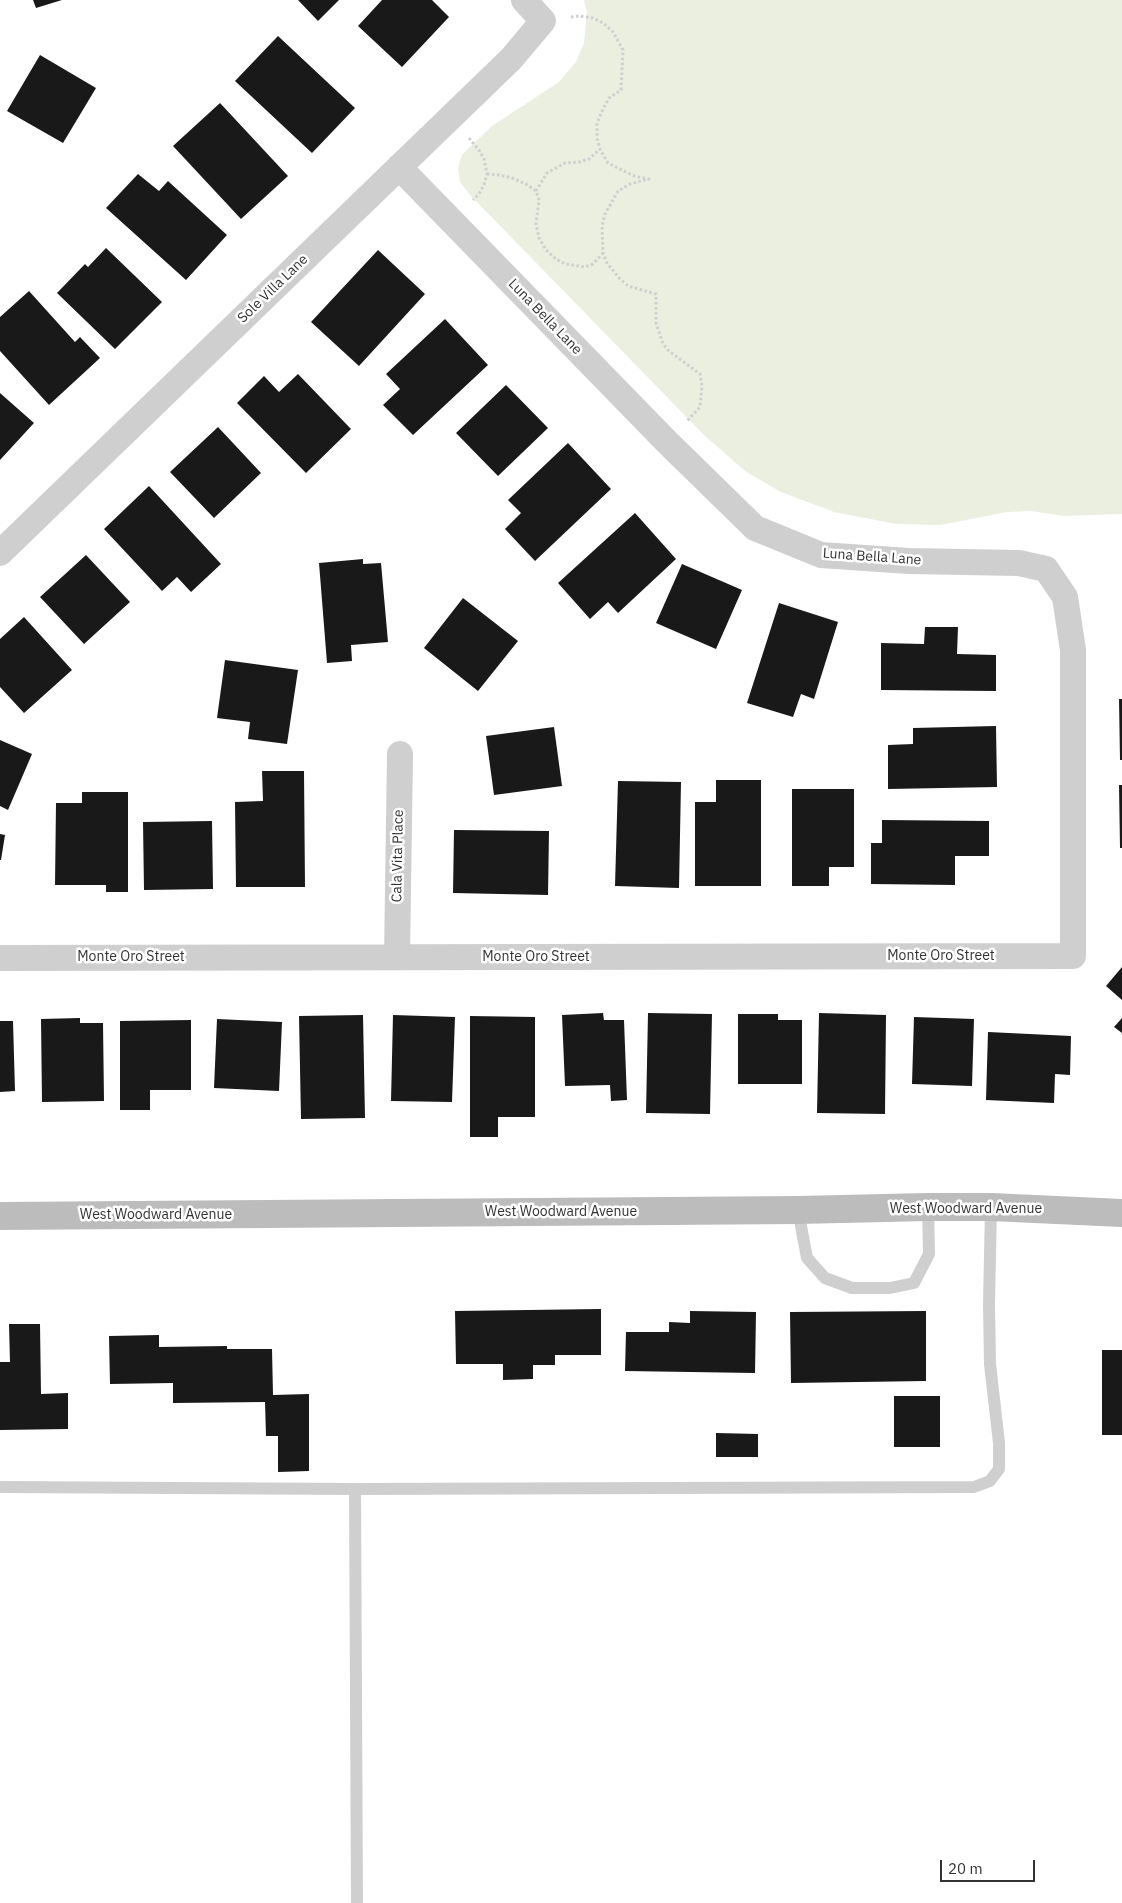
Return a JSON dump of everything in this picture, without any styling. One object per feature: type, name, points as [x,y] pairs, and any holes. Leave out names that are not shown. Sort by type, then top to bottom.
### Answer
[{"type":"street","points":[[524,0],[543,21]]},
{"type":"street","name":"Sole Villa Lane","points":[[0,553],[511,59],[543,21]]},
{"type":"street","name":"Luna Bella Lane","points":[[399,167],[667,442],[756,528],[821,555],[909,561],[1019,563],[1046,569],[1065,598],[1073,650],[1073,956]]},
{"type":"street","name":"Cala Vita Place","points":[[397,957],[400,754]]},
{"type":"street","name":"Monte Oro Street","points":[[0,958],[1073,956]]},
{"type":"street","name":"West Woodward Avenue","points":[[0,1216],[798,1210],[928,1207],[991,1207],[1122,1213]]},
{"type":"lane","points":[[798,1210],[807,1258],[825,1278],[852,1288],[890,1288],[914,1283],[929,1254],[928,1207]]},
{"type":"lane","points":[[0,1487],[356,1489],[974,1487],[990,1481],[999,1469],[999,1443],[990,1364],[991,1207]]},
{"type":"lane","points":[[356,1489],[357,1903]]},
{"type":"path","points":[[543,21],[579,16],[593,18],[603,23],[613,32],[622,50],[621,90],[609,98],[598,123],[597,138],[600,149],[608,162],[634,176],[649,179],[630,184],[618,192],[605,214],[602,226],[603,253],[607,263],[628,286],[656,294],[656,323],[663,344],[669,351],[700,374],[702,386],[700,407],[667,442]]},
{"type":"path","points":[[469,138],[484,159],[487,174],[479,194],[469,204]]},
{"type":"path","points":[[600,149],[589,159],[580,162],[565,162],[552,170],[540,182],[536,191],[538,200],[536,224],[539,238],[546,250],[565,264],[585,267],[593,264],[603,253]]},
{"type":"path","points":[[487,174],[512,178],[536,191]]},
{"type":"green space","points":[[584,0],[1122,0],[1122,514],[1064,516],[1031,511],[1007,512],[940,525],[896,524],[834,512],[781,492],[745,471],[705,436],[471,196],[460,182],[458,168],[462,155],[492,126],[559,82],[576,62],[584,43],[587,12]]},
{"type":"building","points":[[33,0],[62,0],[36,8]]},
{"type":"building","points":[[298,0],[339,0],[318,21]]},
{"type":"building","points":[[382,0],[432,0],[449,17],[402,67],[358,26]]},
{"type":"building","points":[[278,36],[355,108],[312,153],[235,81]]},
{"type":"building","points":[[40,55],[96,88],[63,143],[7,111]]},
{"type":"building","points":[[220,103],[288,176],[241,219],[173,146]]},
{"type":"building","points":[[138,174],[159,191],[168,181],[227,235],[186,280],[106,208]]},
{"type":"building","points":[[106,248],[162,302],[115,349],[57,293],[85,264],[88,267]]},
{"type":"building","points":[[378,250],[425,294],[359,366],[311,322]]},
{"type":"building","points":[[29,291],[75,342],[80,337],[100,358],[49,405],[0,351],[0,317]]},
{"type":"building","points":[[445,319],[488,365],[413,435],[383,405],[400,389],[386,374]]},
{"type":"building","points":[[298,374],[351,429],[306,473],[237,403],[264,376],[279,392]]},
{"type":"building","points":[[506,385],[548,428],[498,476],[456,433]]},
{"type":"building","points":[[0,393],[34,423],[0,460]]},
{"type":"building","points":[[218,427],[261,473],[214,518],[170,472]]},
{"type":"building","points":[[568,443],[611,489],[535,561],[505,529],[521,513],[508,500]]},
{"type":"building","points":[[149,486],[221,564],[191,592],[177,577],[162,591],[104,529]]},
{"type":"building","points":[[635,513],[676,559],[618,613],[608,602],[590,619],[558,583]]},
{"type":"building","points":[[86,555],[130,602],[84,644],[40,597]]},
{"type":"building","points":[[363,559],[363,564],[381,563],[388,642],[351,645],[352,661],[327,663],[319,563]]},
{"type":"building","points":[[682,564],[742,590],[716,649],[656,623]]},
{"type":"building","points":[[463,598],[518,641],[478,691],[424,648]]},
{"type":"building","points":[[779,603],[838,622],[814,699],[801,694],[793,717],[747,703]]},
{"type":"building","points":[[24,617],[72,670],[24,713],[0,687],[0,639]]},
{"type":"building","points":[[925,627],[958,627],[957,654],[996,655],[996,691],[881,690],[881,643],[924,644]]},
{"type":"building","points":[[225,660],[298,670],[287,744],[248,739],[250,722],[217,718]]},
{"type":"building","points":[[1119,699],[1122,699],[1122,760],[1120,760]]},
{"type":"building","points":[[996,726],[997,787],[888,789],[888,745],[913,744],[913,728]]},
{"type":"building","points":[[554,727],[562,786],[494,795],[486,736]]},
{"type":"building","points":[[0,740],[32,754],[8,810],[0,806]]},
{"type":"building","points":[[262,771],[304,771],[305,887],[236,887],[235,802],[263,801]]},
{"type":"building","points":[[716,780],[761,780],[761,886],[695,886],[695,802],[716,802]]},
{"type":"building","points":[[618,781],[681,782],[679,888],[615,886]]},
{"type":"building","points":[[1119,785],[1122,785],[1122,848],[1120,848]]},
{"type":"building","points":[[792,789],[854,789],[854,867],[829,867],[829,886],[792,886]]},
{"type":"building","points":[[82,792],[128,792],[128,892],[106,892],[106,885],[55,885],[56,803],[82,803]]},
{"type":"building","points":[[882,820],[989,821],[989,856],[955,856],[955,885],[871,884],[871,843],[882,843]]},
{"type":"building","points":[[212,821],[213,889],[144,890],[143,822]]},
{"type":"building","points":[[454,830],[549,831],[548,895],[453,893]]},
{"type":"building","points":[[0,834],[5,835],[1,860],[0,860]]},
{"type":"building","points":[[1122,967],[1122,1000],[1106,986]]},
{"type":"building","points":[[603,1013],[604,1020],[624,1020],[627,1100],[611,1101],[610,1085],[565,1086],[562,1015]]},
{"type":"building","points":[[648,1013],[712,1014],[710,1114],[646,1113]]},
{"type":"building","points":[[819,1013],[886,1015],[885,1114],[817,1113]]},
{"type":"building","points":[[738,1014],[778,1014],[778,1020],[802,1020],[802,1084],[738,1084]]},
{"type":"building","points":[[363,1015],[365,1118],[301,1119],[299,1016]]},
{"type":"building","points":[[393,1015],[455,1017],[452,1102],[391,1101]]},
{"type":"building","points":[[470,1016],[535,1017],[535,1117],[498,1117],[498,1137],[470,1137]]},
{"type":"building","points":[[914,1017],[974,1019],[972,1086],[912,1084]]},
{"type":"building","points":[[80,1018],[80,1023],[103,1023],[104,1101],[42,1102],[41,1019]]},
{"type":"building","points":[[1122,1018],[1122,1033],[1114,1027]]},
{"type":"building","points":[[217,1019],[282,1022],[279,1091],[214,1088]]},
{"type":"building","points":[[191,1020],[191,1090],[150,1090],[150,1110],[120,1110],[120,1021]]},
{"type":"building","points":[[0,1021],[13,1021],[15,1091],[0,1092]]},
{"type":"building","points":[[988,1032],[1071,1036],[1070,1075],[1055,1074],[1054,1103],[986,1100]]},
{"type":"building","points":[[601,1309],[601,1355],[555,1355],[555,1365],[533,1365],[533,1379],[503,1380],[503,1364],[456,1364],[455,1311]]},
{"type":"building","points":[[690,1311],[756,1312],[755,1373],[625,1371],[626,1332],[669,1332],[669,1322],[690,1323]]},
{"type":"building","points":[[926,1311],[926,1381],[791,1383],[790,1312]]},
{"type":"building","points":[[9,1324],[40,1324],[41,1394],[68,1393],[68,1429],[0,1430],[0,1362],[10,1362]]},
{"type":"building","points":[[159,1335],[159,1347],[227,1346],[227,1349],[272,1349],[273,1395],[309,1394],[309,1471],[278,1472],[278,1436],[266,1436],[265,1402],[173,1403],[173,1383],[110,1384],[109,1336]]},
{"type":"building","points":[[1102,1350],[1122,1350],[1122,1435],[1102,1435]]},
{"type":"building","points":[[894,1396],[940,1396],[940,1447],[894,1447]]},
{"type":"building","points":[[716,1433],[758,1434],[758,1457],[716,1457]]}]
